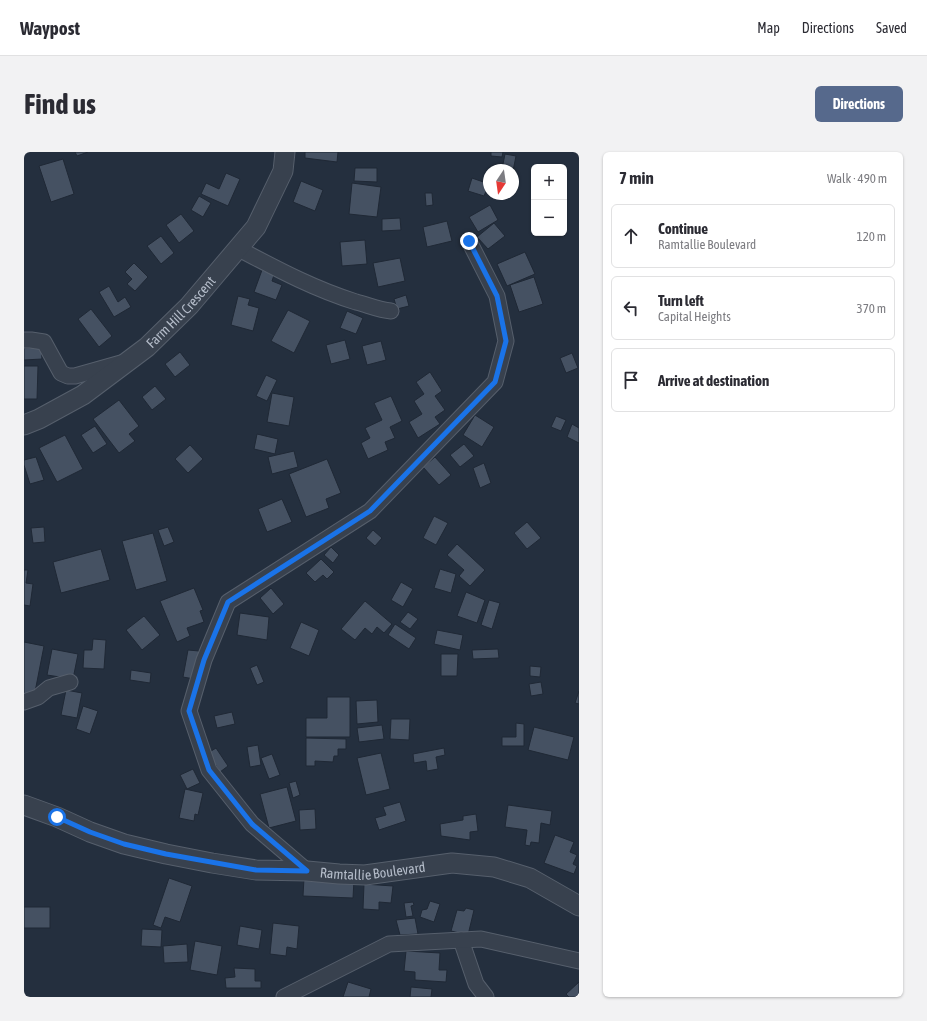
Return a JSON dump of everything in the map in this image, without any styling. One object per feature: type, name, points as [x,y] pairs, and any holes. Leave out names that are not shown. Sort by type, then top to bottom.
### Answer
[{"type":"street","name":"Farm Hill Crescent","points":[[24,425],[39,419],[83,395],[147,347],[189,306],[256,227],[283,171],[285,152]]},
{"type":"street","points":[[307,871],[252,824],[209,770],[189,711],[204,660],[228,602],[370,511],[495,382],[506,341],[497,296],[469,241]]},
{"type":"street","points":[[239,248],[287,274],[335,295],[382,310],[391,311]]},
{"type":"street","points":[[24,340],[44,342],[61,373],[68,376],[75,376],[130,360]]},
{"type":"street","points":[[24,702],[38,697],[49,688],[70,682]]},
{"type":"street","name":"Ramtallie Boulevard","points":[[24,805],[124,844],[166,854],[256,870],[307,871],[339,874],[365,875],[452,863],[494,868],[530,878],[579,906]]},
{"type":"street","points":[[284,997],[389,944],[481,939],[579,961]]},
{"type":"street","points":[[461,940],[476,984],[486,997]]},
{"type":"building","points":[[75,152],[88,152],[77,156]]},
{"type":"building","points":[[305,152],[338,152],[337,162],[305,158]]},
{"type":"building","points":[[491,152],[503,152],[502,157],[491,156]]},
{"type":"building","points":[[505,154],[516,156],[514,164],[503,164]]},
{"type":"building","points":[[63,159],[74,194],[51,202],[39,166]]},
{"type":"building","points":[[355,168],[377,168],[377,182],[354,181]]},
{"type":"building","points":[[226,173],[240,179],[228,206],[201,194],[206,183],[219,189]]},
{"type":"building","points":[[472,178],[483,182],[483,196],[468,191]]},
{"type":"building","points":[[301,181],[323,190],[315,211],[293,202]]},
{"type":"building","points":[[352,183],[381,187],[377,217],[349,214]]},
{"type":"building","points":[[425,193],[432,193],[433,205],[426,206]]},
{"type":"building","points":[[199,196],[211,203],[203,217],[191,210]]},
{"type":"building","points":[[490,205],[498,220],[478,232],[469,217]]},
{"type":"building","points":[[181,214],[194,231],[179,243],[166,225]]},
{"type":"building","points":[[400,218],[401,230],[382,231],[382,219]]},
{"type":"building","points":[[447,221],[452,241],[427,247],[423,227]]},
{"type":"building","points":[[494,223],[505,236],[488,249],[477,237]]},
{"type":"building","points":[[161,236],[174,253],[161,264],[147,246]]},
{"type":"building","points":[[365,240],[367,264],[342,266],[340,242]]},
{"type":"building","points":[[525,252],[535,274],[507,286],[497,264]]},
{"type":"building","points":[[400,258],[405,281],[378,287],[373,263]]},
{"type":"building","points":[[134,263],[148,277],[135,291],[127,284],[132,279],[125,272]]},
{"type":"building","points":[[262,270],[274,275],[272,281],[282,285],[276,300],[254,292]]},
{"type":"building","points":[[534,277],[543,304],[519,312],[510,285]]},
{"type":"building","points":[[109,286],[118,302],[125,297],[131,307],[114,317],[99,292]]},
{"type":"building","points":[[406,295],[409,306],[397,309],[394,299]]},
{"type":"building","points":[[238,296],[250,299],[248,305],[259,308],[253,331],[231,325]]},
{"type":"building","points":[[91,309],[112,336],[99,347],[78,319]]},
{"type":"building","points":[[288,310],[310,321],[294,353],[271,341]]},
{"type":"building","points":[[347,311],[363,318],[356,334],[340,328]]},
{"type":"building","points":[[345,340],[350,359],[331,364],[326,345]]},
{"type":"building","points":[[381,341],[386,360],[367,365],[362,346]]},
{"type":"building","points":[[41,347],[42,359],[24,360],[24,348]]},
{"type":"building","points":[[180,352],[190,365],[175,377],[165,364]]},
{"type":"building","points":[[572,353],[578,368],[566,373],[560,358]]},
{"type":"building","points":[[24,366],[38,366],[37,399],[24,399]]},
{"type":"building","points":[[430,372],[442,391],[435,396],[445,410],[435,417],[440,424],[418,438],[409,422],[422,414],[414,401],[424,394],[416,382]]},
{"type":"building","points":[[266,375],[277,380],[267,401],[256,396]]},
{"type":"building","points":[[155,386],[166,399],[152,410],[142,397]]},
{"type":"building","points":[[272,393],[294,397],[289,426],[267,422]]},
{"type":"building","points":[[391,396],[402,421],[390,427],[395,438],[385,442],[388,450],[368,459],[361,443],[370,438],[365,428],[382,420],[374,403]]},
{"type":"building","points":[[119,400],[139,426],[129,434],[135,441],[119,453],[93,419]]},
{"type":"building","points":[[475,415],[494,427],[482,447],[463,435]]},
{"type":"building","points":[[556,416],[566,420],[561,431],[551,427]]},
{"type":"building","points":[[572,424],[579,428],[579,443],[567,437]]},
{"type":"building","points":[[95,426],[107,444],[93,453],[81,435]]},
{"type":"building","points":[[257,434],[278,439],[275,454],[254,449]]},
{"type":"building","points":[[65,435],[83,469],[57,482],[39,448]]},
{"type":"building","points":[[464,444],[474,456],[460,467],[450,455]]},
{"type":"building","points":[[190,445],[203,459],[188,473],[175,459]]},
{"type":"building","points":[[294,451],[298,467],[272,474],[268,457]]},
{"type":"building","points":[[36,457],[44,480],[30,484],[24,465],[24,460]]},
{"type":"building","points":[[435,457],[451,475],[439,485],[423,467]]},
{"type":"building","points":[[327,459],[341,493],[326,499],[329,508],[306,517],[289,474]]},
{"type":"building","points":[[484,463],[491,483],[480,488],[473,468]]},
{"type":"building","points":[[282,499],[292,522],[267,532],[258,509]]},
{"type":"building","points":[[434,516],[448,523],[436,545],[423,538]]},
{"type":"building","points":[[527,522],[541,538],[527,549],[514,533]]},
{"type":"building","points":[[44,527],[45,542],[33,543],[31,528]]},
{"type":"building","points":[[168,527],[174,542],[164,546],[158,530]]},
{"type":"building","points":[[373,530],[382,538],[375,546],[366,538]]},
{"type":"building","points":[[153,533],[167,581],[136,590],[122,541]]},
{"type":"building","points":[[457,544],[485,570],[470,586],[459,576],[464,570],[447,555]]},
{"type":"building","points":[[331,547],[339,555],[333,563],[324,555]]},
{"type":"building","points":[[101,549],[110,580],[61,593],[53,562]]},
{"type":"building","points":[[321,559],[334,572],[327,579],[323,575],[315,582],[306,573]]},
{"type":"building","points":[[440,569],[456,574],[451,593],[434,588]]},
{"type":"building","points":[[24,570],[28,570],[26,583],[33,584],[30,606],[24,605]]},
{"type":"building","points":[[401,582],[413,589],[403,607],[391,600]]},
{"type":"building","points":[[194,588],[203,610],[200,611],[204,622],[187,628],[190,636],[177,642],[160,601]]},
{"type":"building","points":[[271,588],[284,604],[273,614],[260,598]]},
{"type":"building","points":[[466,592],[485,600],[477,623],[457,616]]},
{"type":"building","points":[[489,600],[500,603],[492,629],[481,625]]},
{"type":"building","points":[[365,601],[392,624],[384,633],[377,627],[372,634],[365,628],[355,640],[341,629]]},
{"type":"building","points":[[408,612],[418,619],[410,629],[400,622]]},
{"type":"building","points":[[240,613],[269,617],[267,640],[237,635]]},
{"type":"building","points":[[144,616],[160,635],[142,650],[126,630]]},
{"type":"building","points":[[301,622],[319,630],[309,656],[290,648]]},
{"type":"building","points":[[395,624],[416,638],[409,649],[388,635]]},
{"type":"building","points":[[437,630],[463,635],[460,650],[434,644]]},
{"type":"building","points":[[93,639],[106,640],[104,669],[83,668],[84,650],[92,650]]},
{"type":"building","points":[[24,642],[44,646],[34,697],[24,695]]},
{"type":"building","points":[[52,649],[78,654],[73,679],[47,675]]},
{"type":"building","points":[[498,649],[499,658],[473,659],[472,650]]},
{"type":"building","points":[[188,650],[199,651],[194,679],[183,677]]},
{"type":"building","points":[[441,654],[458,654],[457,676],[441,676]]},
{"type":"building","points":[[257,665],[264,682],[257,685],[250,668]]},
{"type":"building","points":[[530,666],[541,667],[540,677],[530,676]]},
{"type":"building","points":[[131,670],[151,673],[150,683],[130,680]]},
{"type":"building","points":[[541,682],[543,694],[531,696],[529,684]]},
{"type":"building","points":[[66,690],[82,693],[77,718],[61,715]]},
{"type":"building","points":[[579,691],[579,704],[575,703]]},
{"type":"building","points":[[327,697],[350,697],[350,737],[306,737],[306,718],[327,718]]},
{"type":"building","points":[[377,700],[378,722],[357,724],[356,701]]},
{"type":"building","points":[[83,706],[98,711],[90,734],[76,729]]},
{"type":"building","points":[[232,712],[235,724],[217,728],[214,716]]},
{"type":"building","points":[[391,719],[410,719],[409,740],[390,739]]},
{"type":"building","points":[[516,723],[524,724],[524,746],[502,746],[502,737],[516,737]]},
{"type":"building","points":[[382,725],[384,739],[359,742],[357,728]]},
{"type":"building","points":[[534,727],[574,737],[568,760],[528,750]]},
{"type":"building","points":[[306,738],[346,739],[346,749],[338,749],[338,756],[334,756],[333,762],[315,761],[315,766],[306,766]]},
{"type":"building","points":[[258,745],[261,765],[250,767],[247,747]]},
{"type":"building","points":[[216,748],[228,766],[220,772],[208,753]]},
{"type":"building","points":[[444,748],[445,755],[436,757],[438,769],[427,771],[426,761],[414,763],[413,754]]},
{"type":"building","points":[[381,753],[390,789],[366,795],[357,758]]},
{"type":"building","points":[[272,754],[280,775],[269,779],[261,758]]},
{"type":"building","points":[[193,769],[200,783],[187,789],[180,775]]},
{"type":"building","points":[[296,781],[300,795],[293,798],[289,783]]},
{"type":"building","points":[[287,787],[296,821],[269,828],[260,794]]},
{"type":"building","points":[[185,789],[203,793],[198,815],[195,814],[194,821],[179,818]]},
{"type":"building","points":[[400,802],[406,821],[379,830],[375,818],[386,815],[383,807]]},
{"type":"building","points":[[508,805],[552,811],[550,825],[541,823],[539,843],[531,842],[530,846],[525,845],[527,830],[505,827]]},
{"type":"building","points":[[315,809],[316,829],[300,830],[299,810]]},
{"type":"building","points":[[476,814],[478,831],[470,832],[470,840],[441,836],[440,824],[463,820],[463,816]]},
{"type":"building","points":[[555,835],[574,842],[570,852],[577,855],[573,864],[577,866],[574,874],[544,863]]},
{"type":"building","points":[[169,878],[192,886],[180,922],[165,917],[161,928],[153,925]]},
{"type":"building","points":[[304,878],[354,880],[353,898],[303,896]]},
{"type":"building","points":[[364,884],[393,886],[391,903],[379,902],[379,910],[363,909]]},
{"type":"building","points":[[430,901],[440,904],[434,922],[420,917],[422,910],[427,909]]},
{"type":"building","points":[[413,902],[414,905],[411,906],[413,916],[406,917],[404,903]]},
{"type":"building","points":[[24,907],[50,907],[50,928],[24,928]]},
{"type":"building","points":[[466,908],[474,910],[468,935],[451,931],[457,910],[464,911]]},
{"type":"building","points":[[415,918],[418,934],[400,935],[396,920]]},
{"type":"building","points":[[273,923],[299,926],[297,949],[287,947],[286,956],[270,954]]},
{"type":"building","points":[[240,926],[262,930],[259,949],[237,945]]},
{"type":"building","points":[[142,929],[162,930],[161,947],[141,946]]},
{"type":"building","points":[[195,941],[222,946],[217,975],[190,970]]},
{"type":"building","points":[[187,944],[188,962],[164,963],[163,946]]},
{"type":"building","points":[[406,951],[440,953],[439,970],[447,970],[446,982],[415,980],[415,972],[404,971]]},
{"type":"building","points":[[234,968],[255,969],[255,981],[261,981],[261,988],[226,988],[225,978],[235,977]]},
{"type":"building","points":[[348,982],[371,989],[369,997],[343,997]]},
{"type":"building","points":[[579,982],[579,997],[569,997],[566,994]]},
{"type":"building","points":[[411,987],[432,989],[431,997],[410,997]]},
{"type":"route","points":[[57,817],[90,832],[124,844],[166,854],[256,870],[307,871],[252,824],[244,812],[209,770],[189,711],[204,660],[228,602],[370,511],[495,382],[506,341],[497,296],[469,241]]}]
